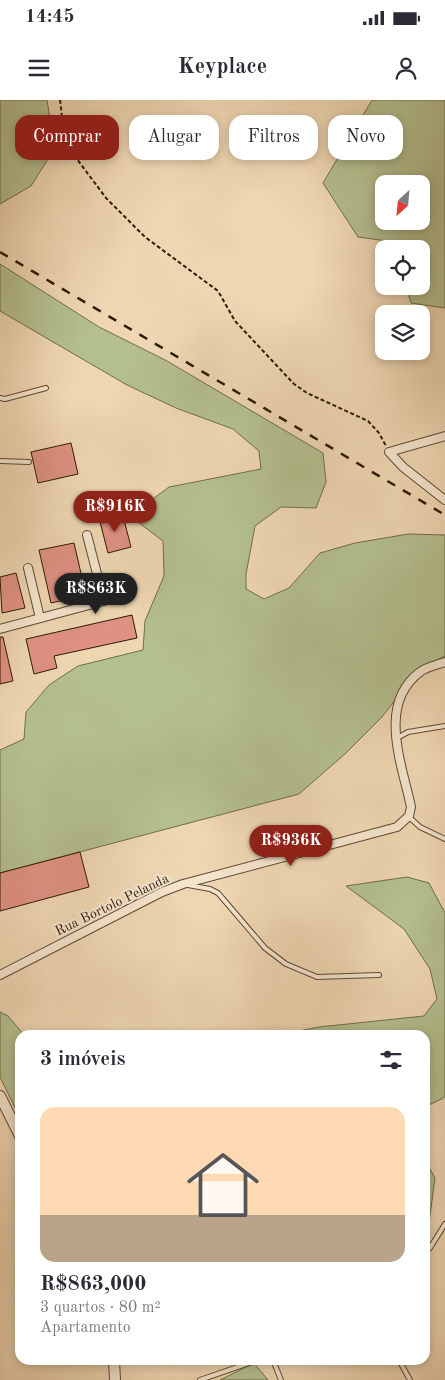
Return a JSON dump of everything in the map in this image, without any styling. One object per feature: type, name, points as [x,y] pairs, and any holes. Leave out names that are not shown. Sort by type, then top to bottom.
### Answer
[{"type":"street","points":[[445,436],[389,452],[403,467],[445,500]]},
{"type":"street","points":[[0,629],[104,601],[87,535]]},
{"type":"street","points":[[28,568],[40,618]]},
{"type":"street","points":[[409,816],[411,807],[396,739],[395,710],[402,692],[421,670],[445,662]]},
{"type":"street","name":"Rua Bortolo Pelanda","points":[[0,975],[162,892],[183,884],[397,827],[409,816]]},
{"type":"street","points":[[0,1096],[15,1126]]},
{"type":"street","points":[[114,1365],[115,1380]]},
{"type":"lane","points":[[0,398],[5,399],[46,388]]},
{"type":"lane","points":[[0,461],[28,462]]},
{"type":"lane","points":[[396,739],[408,732],[445,726]]},
{"type":"lane","points":[[409,816],[420,827],[445,839]]},
{"type":"lane","points":[[183,884],[210,889],[218,893],[264,948],[286,964],[303,973],[317,977],[379,975]]},
{"type":"lane","points":[[430,1246],[445,1224]]},
{"type":"lane","points":[[438,1236],[445,1235]]},
{"type":"lane","points":[[200,1380],[244,1365]]},
{"type":"lane","points":[[275,1365],[281,1380]]},
{"type":"lane","points":[[402,1365],[410,1380]]},
{"type":"path","points":[[60,100],[65,143],[106,198],[146,237],[218,291],[235,321],[294,384],[307,393],[368,421],[379,433],[389,452]]},
{"type":"green space","points":[[0,100],[47,100],[50,115],[15,115],[15,160],[47,160],[31,186],[0,204]]},
{"type":"green space","points":[[372,100],[445,100],[445,308],[411,303],[409,295],[430,295],[430,240],[380,240],[358,237],[323,183],[337,160],[403,160],[403,115],[363,115]]},
{"type":"green space","points":[[0,264],[99,327],[167,361],[323,453],[326,482],[316,508],[281,507],[255,526],[246,574],[246,589],[264,599],[289,588],[320,553],[355,543],[408,534],[445,535],[445,656],[420,668],[382,717],[346,753],[299,794],[0,873],[0,750],[24,739],[26,712],[49,685],[78,666],[143,650],[145,621],[164,576],[163,541],[130,516],[169,487],[261,469],[259,451],[233,429],[176,408],[127,385],[0,311]]},
{"type":"green space","points":[[407,877],[429,883],[445,913],[445,1097],[430,1104],[430,1030],[304,1030],[424,1016],[437,999],[430,969],[404,929],[346,886]]},
{"type":"green space","points":[[0,1012],[8,1016],[20,1030],[15,1030],[15,1108],[0,1077]]},
{"type":"green space","points":[[430,1169],[435,1178],[430,1216]]},
{"type":"green space","points":[[250,1365],[256,1365],[268,1380],[220,1380]]},
{"type":"building","points":[[71,443],[78,474],[38,483],[31,452]]},
{"type":"building","points":[[122,512],[131,547],[108,553],[99,518]]},
{"type":"building","points":[[74,543],[86,595],[51,603],[39,550]]},
{"type":"building","points":[[16,573],[25,608],[2,613],[0,577]]},
{"type":"building","points":[[132,615],[137,638],[54,656],[57,668],[34,674],[26,639]]},
{"type":"building","points":[[0,637],[3,637],[13,681],[0,684]]},
{"type":"building","points":[[80,852],[89,887],[0,911],[0,873]]},
{"type":"railway","points":[[0,252],[445,515]]}]
